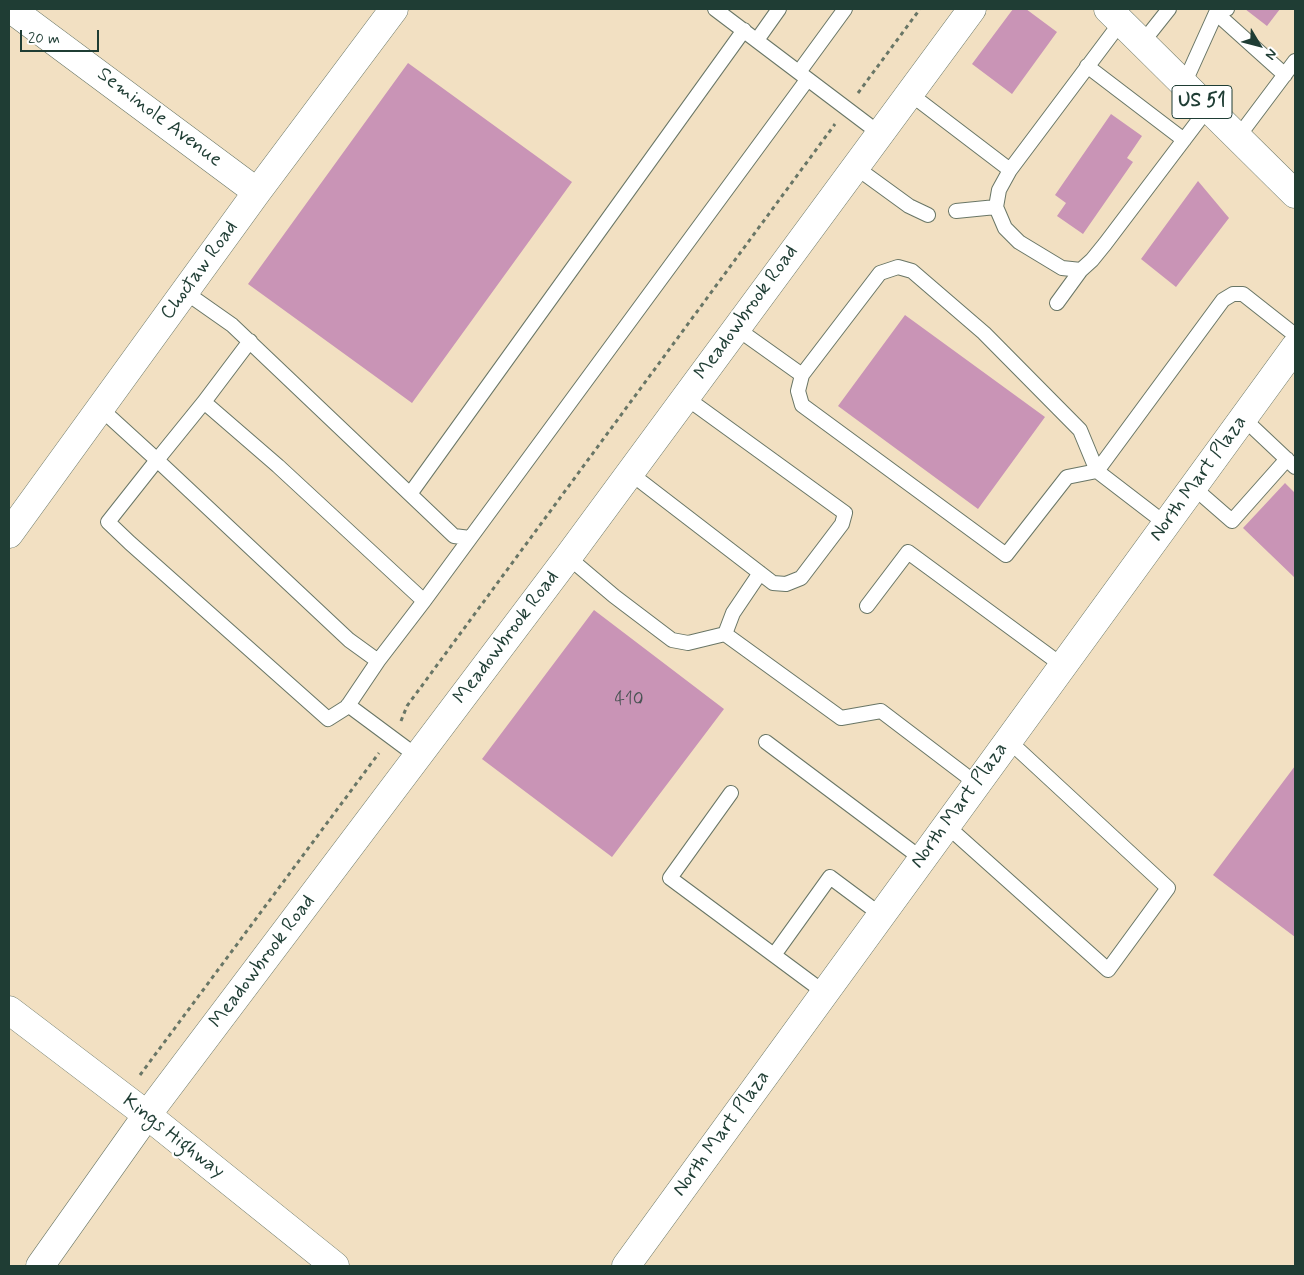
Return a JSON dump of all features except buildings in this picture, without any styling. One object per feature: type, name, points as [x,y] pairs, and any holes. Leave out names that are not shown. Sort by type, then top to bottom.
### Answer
[{"type":"street","name":"Seminole Avenue","points":[[11,9],[257,192]]},
{"type":"street","name":"Choctaw Road","points":[[9,534],[257,192],[394,9]]},
{"type":"street","name":"Meadowbrook Road","points":[[40,1266],[147,1115],[568,557],[854,166],[972,9]]},
{"type":"street","name":"US 51","points":[[1115,15],[1295,194]]},
{"type":"street","name":"North Mart Plaza","points":[[626,1266],[1295,347]]},
{"type":"street","name":"Kings Highway","points":[[9,1010],[147,1115],[335,1266]]},
{"type":"lane","points":[[715,9],[879,133]]},
{"type":"lane","points":[[757,40],[779,9]]},
{"type":"lane","points":[[250,341],[108,522],[328,719],[348,705],[378,661],[470,538],[803,76],[844,9]]},
{"type":"lane","points":[[1142,43],[1169,9]]},
{"type":"lane","points":[[1184,84],[1221,10],[1285,75]]},
{"type":"lane","points":[[1081,270],[1062,268],[1019,242],[1005,228],[996,207],[999,190],[1010,170],[1087,66],[1115,15]]},
{"type":"lane","points":[[410,494],[744,30]]},
{"type":"lane","points":[[1238,137],[1295,61]]},
{"type":"lane","points":[[1087,66],[1184,140]]},
{"type":"lane","points":[[909,94],[1010,170]]},
{"type":"lane","points":[[1057,303],[1081,270],[1105,244],[1208,108]]},
{"type":"lane","points":[[854,166],[909,206],[928,215]]},
{"type":"lane","points":[[956,211],[996,207]]},
{"type":"lane","points":[[1166,524],[1097,471],[1080,430],[984,333],[912,272],[898,268],[880,272],[802,375],[798,391],[802,405],[1006,555],[1067,477],[1097,471],[1222,300],[1233,294],[1243,294],[1295,335]]},
{"type":"lane","points":[[185,292],[232,325],[250,341],[454,536],[470,538]]},
{"type":"lane","points":[[736,328],[802,375]]},
{"type":"lane","points":[[630,473],[773,583],[786,584],[801,578],[842,524],[845,513],[685,397]]},
{"type":"lane","points":[[204,402],[278,466],[424,601]]},
{"type":"lane","points":[[100,408],[350,640],[378,661]]},
{"type":"lane","points":[[1193,487],[1232,521],[1291,463],[1243,418]]},
{"type":"lane","points":[[867,606],[908,552],[1063,666]]},
{"type":"lane","points":[[568,557],[614,596],[672,640],[688,643],[725,634],[841,718],[881,711],[977,784]]},
{"type":"lane","points":[[725,634],[733,613],[760,573]]},
{"type":"lane","points":[[348,705],[418,757]]},
{"type":"lane","points":[[947,826],[1108,970],[1168,888],[1009,740]]},
{"type":"lane","points":[[766,742],[922,859]]},
{"type":"lane","points":[[731,793],[670,878],[825,993]]},
{"type":"lane","points":[[774,955],[830,878],[881,915]]},
{"type":"path","points":[[862,89],[920,9]]},
{"type":"path","points":[[402,720],[406,706],[829,131]]},
{"type":"path","points":[[160,1046],[378,754]]}]
